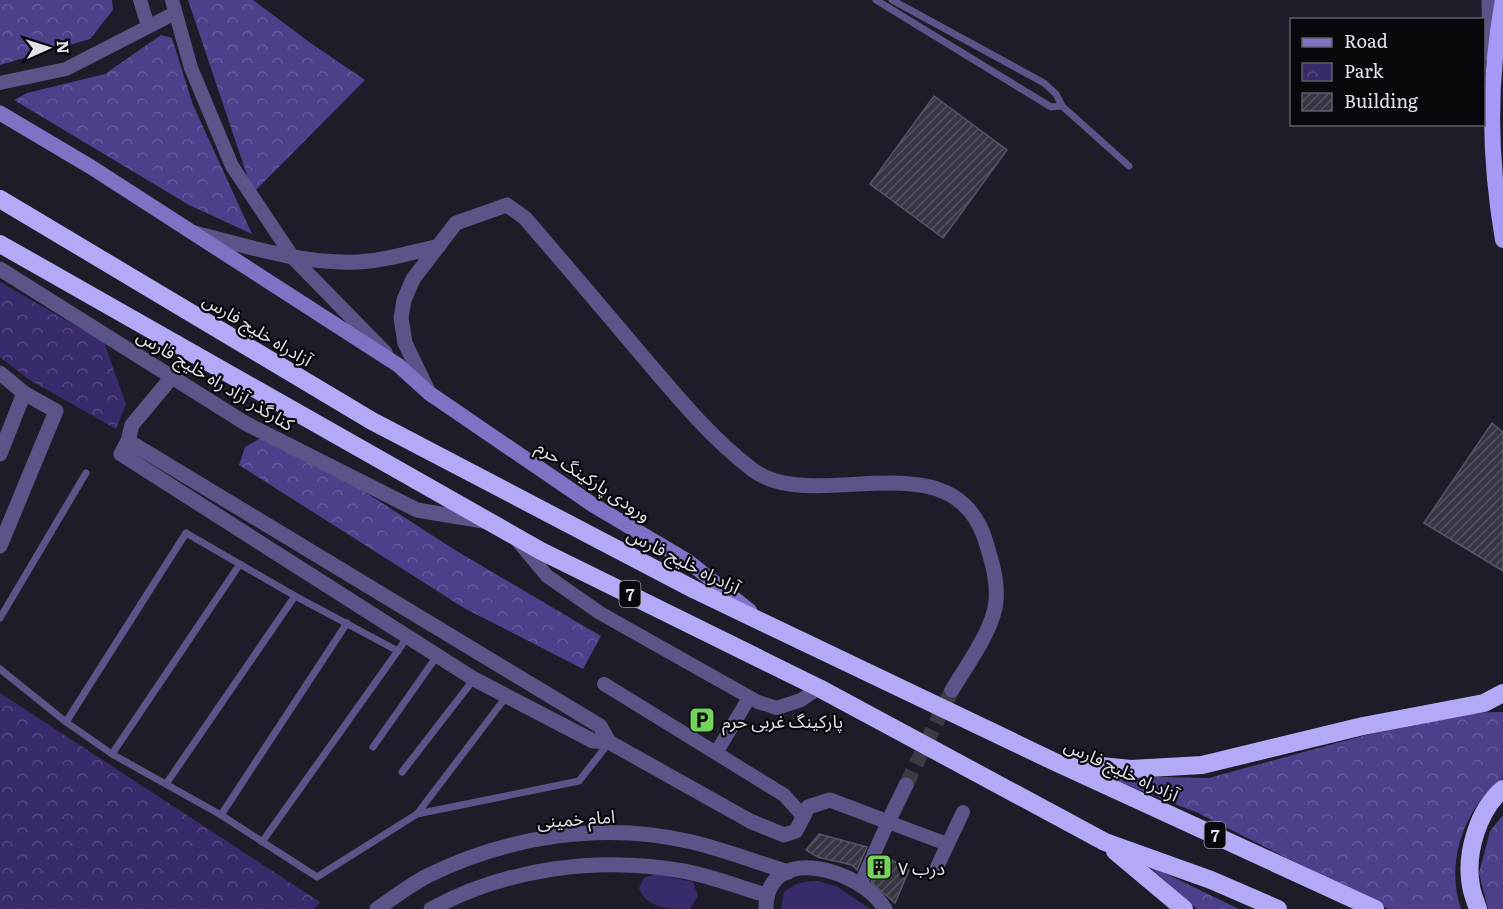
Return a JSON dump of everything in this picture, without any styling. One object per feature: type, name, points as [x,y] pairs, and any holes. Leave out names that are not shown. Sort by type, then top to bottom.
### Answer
[{"type":"highway","points":[[1503,0],[1491,92],[1492,150],[1503,240]]},
{"type":"highway","name":"آزادراه خلیج فارس","points":[[0,199],[372,421],[769,626],[1055,762],[1375,909]]},
{"type":"highway","name":"7","points":[[0,244],[513,535],[819,688],[1105,842],[1211,880],[1278,909]]},
{"type":"highway","points":[[1055,762],[1131,769],[1202,765],[1363,726],[1484,703],[1503,693]]},
{"type":"highway","points":[[1478,909],[1470,886],[1470,854],[1479,823],[1496,795],[1503,789]]},
{"type":"highway","points":[[1105,842],[1184,909]]},
{"type":"main road","points":[[0,113],[91,167],[398,365]]},
{"type":"main road","name":"ورودی پارکینگ حرم","points":[[398,365],[429,393],[593,506],[689,562],[769,626]]},
{"type":"street","points":[[141,0],[148,26]]},
{"type":"street","points":[[1489,0],[1491,92]]},
{"type":"street","points":[[0,83],[66,69],[148,26],[174,7],[191,68],[232,166],[294,259],[398,365]]},
{"type":"street","points":[[429,393],[405,343],[401,318],[404,300],[413,279],[456,223],[507,205],[525,218],[691,413],[754,471],[770,479],[793,484],[904,482],[932,488],[964,505],[985,541],[995,571],[997,603],[986,631],[952,690]]},
{"type":"street","points":[[187,231],[294,259],[358,262],[389,258],[439,246]]},
{"type":"street","name":"کنارگذر آزاد راه خلیج فارس","points":[[0,270],[245,423],[417,510],[490,522]]},
{"type":"street","points":[[0,373],[24,393],[56,411],[0,546]]},
{"type":"street","points":[[172,377],[132,425],[128,441],[121,454],[403,644],[438,656],[506,697],[593,741],[609,742],[750,821],[784,835],[796,831],[808,807],[830,800],[947,844]]},
{"type":"street","points":[[0,454],[24,393]]},
{"type":"street","points":[[128,441],[600,726],[609,742]]},
{"type":"street","points":[[513,535],[547,576],[600,613],[749,698],[777,708],[801,700],[819,688]]},
{"type":"street","points":[[604,684],[784,795],[804,817]]},
{"type":"street","points":[[716,753],[749,698]]},
{"type":"street","points":[[861,883],[906,785]]},
{"type":"street","points":[[937,867],[963,812]]},
{"type":"street","name":"امام خمینی","points":[[377,909],[425,877],[473,856],[544,837],[599,832],[642,834],[692,842],[788,872]]},
{"type":"street","points":[[431,909],[481,886],[510,878],[574,866],[629,865],[685,871],[766,902],[775,882],[788,872],[809,867],[830,869],[861,883],[885,909]]},
{"type":"lane","points":[[876,0],[1051,107],[1062,106]]},
{"type":"lane","points":[[892,0],[1044,83],[1056,94],[1062,106],[1129,166]]},
{"type":"lane","points":[[0,618],[86,473]]},
{"type":"lane","points":[[66,722],[186,533],[295,596],[347,623],[403,644],[262,842]]},
{"type":"lane","points":[[112,754],[240,564]]},
{"type":"lane","points":[[166,784],[295,596]]},
{"type":"lane","points":[[221,814],[347,623]]},
{"type":"lane","points":[[373,747],[438,656]]},
{"type":"lane","points":[[0,669],[66,722],[112,754],[221,814],[317,877],[417,814],[506,697]]},
{"type":"lane","points":[[402,772],[474,679]]},
{"type":"lane","points":[[417,814],[579,781],[609,742]]},
{"type":"green space","points":[[0,0],[112,0],[113,10],[90,39],[0,65]]},
{"type":"green space","points":[[188,0],[253,0],[365,80],[253,193]]},
{"type":"green space","points":[[161,35],[172,38],[193,105],[252,234],[189,205],[14,100],[27,93],[105,74]]},
{"type":"green space","points":[[0,282],[104,342],[126,404],[116,429],[28,379],[0,357]]},
{"type":"green space","points":[[261,438],[320,463],[455,550],[601,636],[583,669],[464,608],[239,465],[245,447]]},
{"type":"green space","points":[[0,693],[320,902],[314,909],[0,909]]},
{"type":"green space","points":[[1503,712],[1503,778],[1489,790],[1468,820],[1457,855],[1455,873],[1461,909],[1388,909],[1198,813],[1104,776],[1209,778],[1392,728],[1461,713]]},
{"type":"green space","points":[[1503,815],[1503,909],[1488,909],[1479,873],[1490,831]]},
{"type":"green space","points":[[1146,864],[1239,909],[1197,909]]},
{"type":"green space","points":[[656,874],[693,882],[698,896],[690,909],[675,909],[653,904],[642,895],[639,888],[644,878]]},
{"type":"green space","points":[[818,881],[838,887],[870,909],[781,909],[784,892],[800,883]]},
{"type":"building","points":[[934,96],[1007,150],[943,238],[870,184]]},
{"type":"building","points":[[1492,423],[1503,432],[1503,571],[1424,523]]},
{"type":"building","points":[[819,834],[867,847],[857,870],[852,865],[818,857],[806,850]]},
{"type":"building","points":[[883,855],[909,870],[895,903],[871,882]]},
{"type":"tunnel","points":[[906,785],[952,690]]},
{"type":"place","name":"پارکینگ غربی حرم","points":[[702,720]]},
{"type":"place","name":"درب ۷","points":[[879,867]]}]
